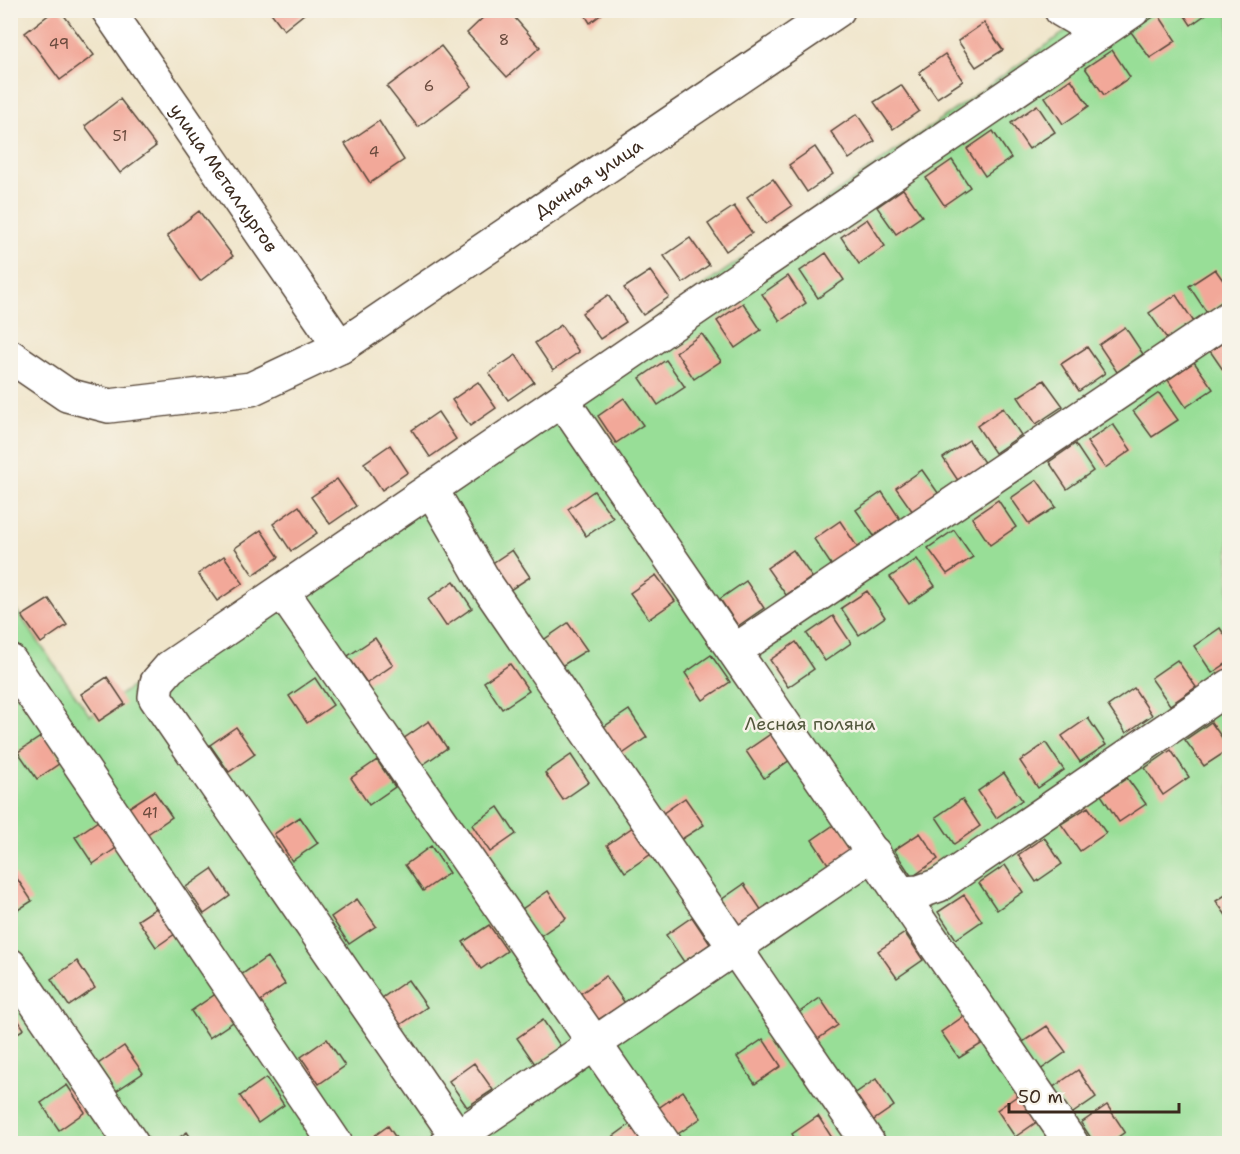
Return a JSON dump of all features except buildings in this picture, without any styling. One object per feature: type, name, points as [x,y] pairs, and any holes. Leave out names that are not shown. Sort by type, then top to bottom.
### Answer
[{"type":"street","name":"улица Металлургов","points":[[108,10],[340,347]]},
{"type":"street","name":"Дачная улица","points":[[10,356],[67,395],[109,406],[250,389],[340,347],[838,10]]},
{"type":"street","points":[[1061,10],[1100,33]]},
{"type":"street","points":[[874,853],[455,1141],[154,697],[157,682],[170,667],[1133,10]]},
{"type":"street","points":[[736,650],[1230,317]]},
{"type":"street","points":[[562,400],[736,650],[1072,1143]]},
{"type":"street","points":[[431,489],[486,584],[869,1143]]},
{"type":"street","points":[[282,591],[664,1143]]},
{"type":"street","points":[[10,661],[336,1143]]},
{"type":"street","points":[[900,893],[919,892],[939,885],[1230,686]]},
{"type":"street","points":[[10,966],[132,1143]]},
{"type":"green space","name":"Лесная поляна","points":[[1095,11],[1229,11],[1229,1143],[11,1143],[10,601],[90,716]]}]
